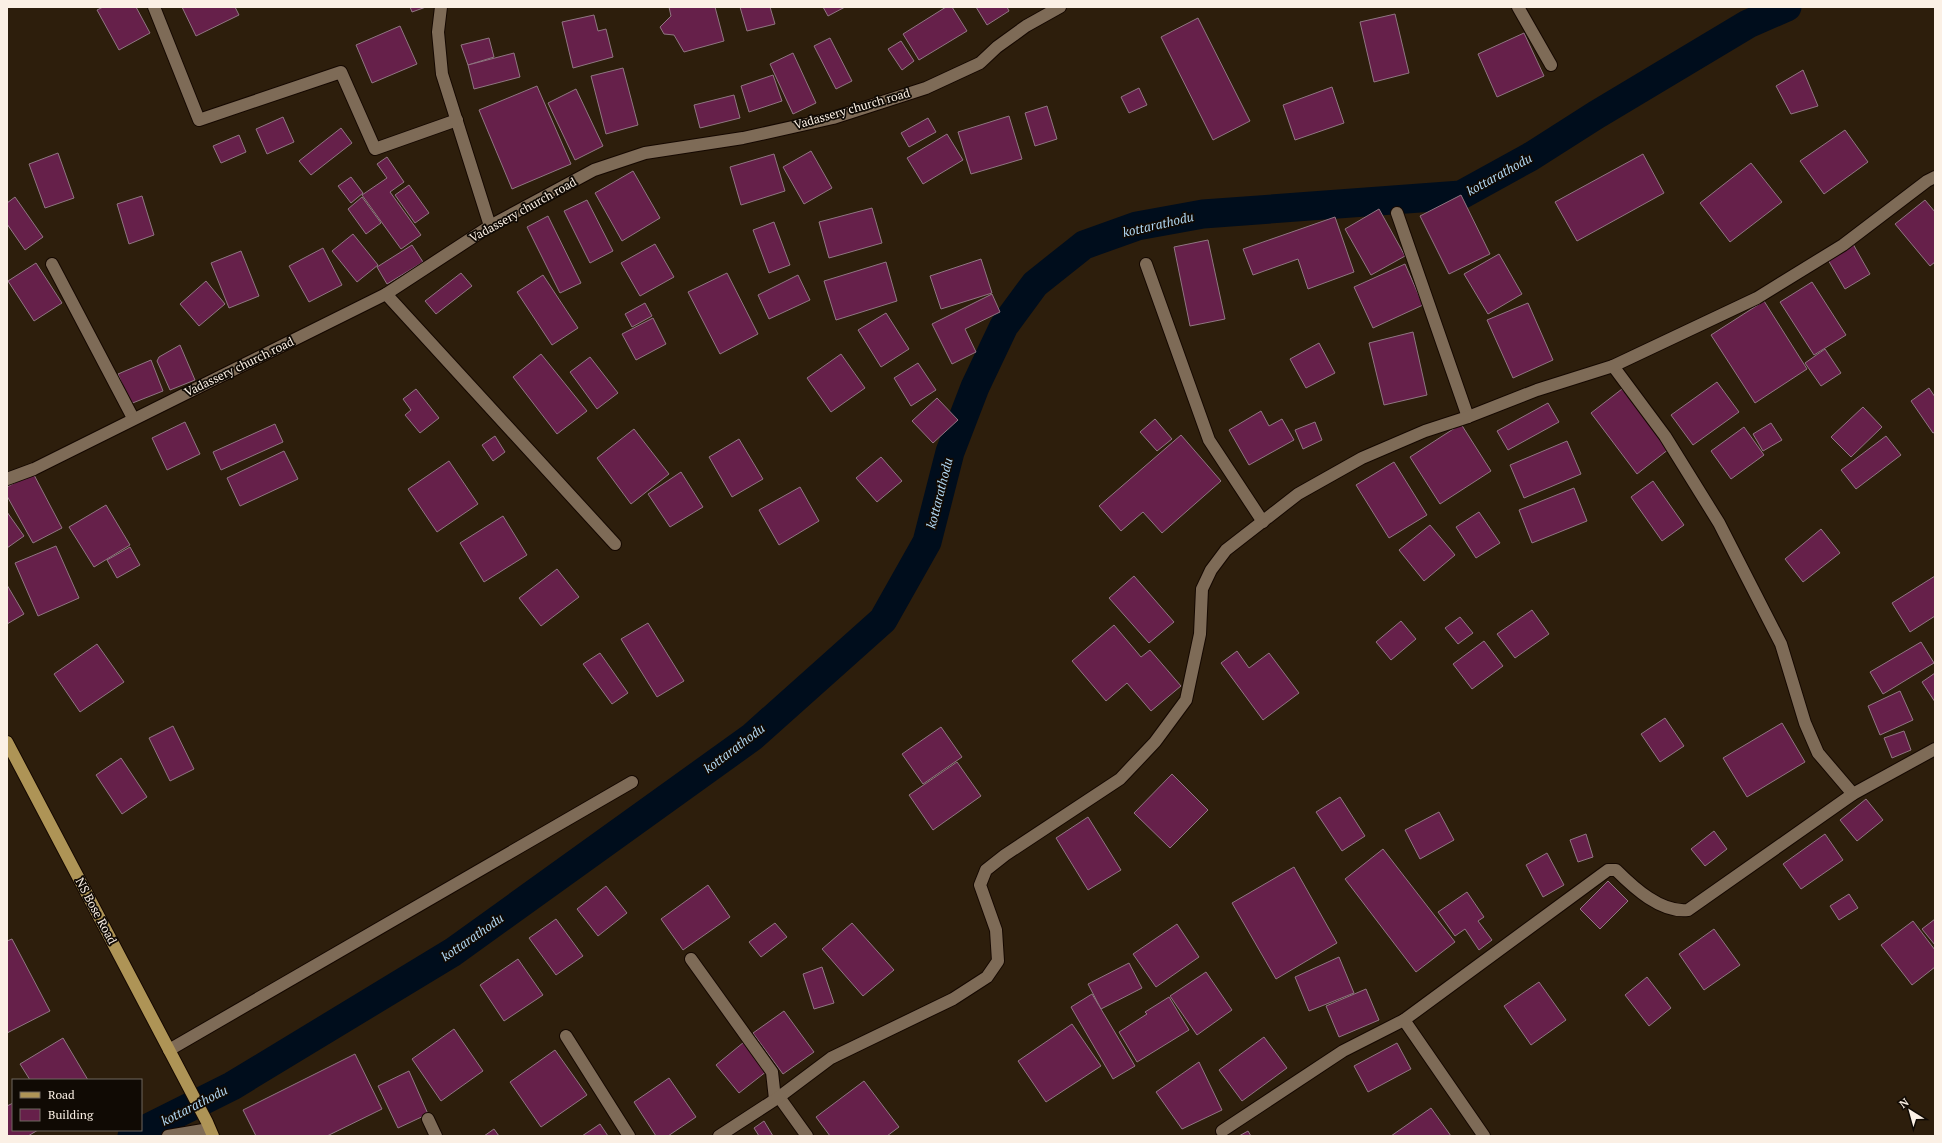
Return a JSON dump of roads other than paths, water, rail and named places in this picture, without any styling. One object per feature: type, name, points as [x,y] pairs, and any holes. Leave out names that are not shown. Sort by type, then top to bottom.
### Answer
[{"type":"main road","name":"NS Bose Road","points":[[7,742],[210,1129]]},
{"type":"street","points":[[154,7],[199,120],[341,72],[375,149],[457,120]]},
{"type":"street","points":[[441,7],[438,32],[442,74],[490,226]]},
{"type":"street","name":"Vadassery church road","points":[[7,479],[34,469],[133,418],[386,294],[490,226],[594,170],[645,153],[743,138],[832,118],[926,88],[980,63],[997,47],[1026,26],[1060,7]]},
{"type":"street","points":[[1518,7],[1552,65]]},
{"type":"street","points":[[719,1136],[777,1098],[830,1058],[953,999],[986,978],[998,961],[996,930],[980,885],[986,870],[1120,779],[1155,742],[1186,700],[1200,634],[1202,589],[1211,570],[1226,550],[1298,494],[1362,458],[1425,430],[1468,417],[1536,390],[1613,366],[1757,298],[1843,244],[1935,177]]},
{"type":"street","points":[[1397,213],[1468,417]]},
{"type":"street","points":[[52,264],[133,418]]},
{"type":"street","points":[[1146,264],[1209,440],[1263,522]]},
{"type":"street","points":[[386,294],[615,544]]},
{"type":"street","points":[[1613,366],[1665,436],[1719,523],[1781,644],[1805,723],[1818,753],[1853,794]]},
{"type":"street","points":[[1222,1131],[1343,1051],[1404,1020],[1608,870],[1616,870],[1628,882],[1660,904],[1678,911],[1688,910],[1853,794],[1935,749]]},
{"type":"street","points":[[169,1050],[632,782]]},
{"type":"street","points":[[691,959],[772,1072],[777,1098],[808,1136]]},
{"type":"street","points":[[1404,1020],[1484,1136]]},
{"type":"street","points":[[566,1036],[629,1136]]},
{"type":"street","points":[[428,1119],[436,1136]]},
{"type":"street","points":[[168,1136],[210,1129]]},
{"type":"waterway","name":"kottarathodu","points":[[132,1136],[232,1086],[453,952],[752,737],[883,620],[927,542],[950,452],[975,387],[1004,326],[1035,284],[1084,245],[1137,226],[1203,214],[1461,195],[1530,157],[1596,115],[1748,24],[1787,7]]}]
